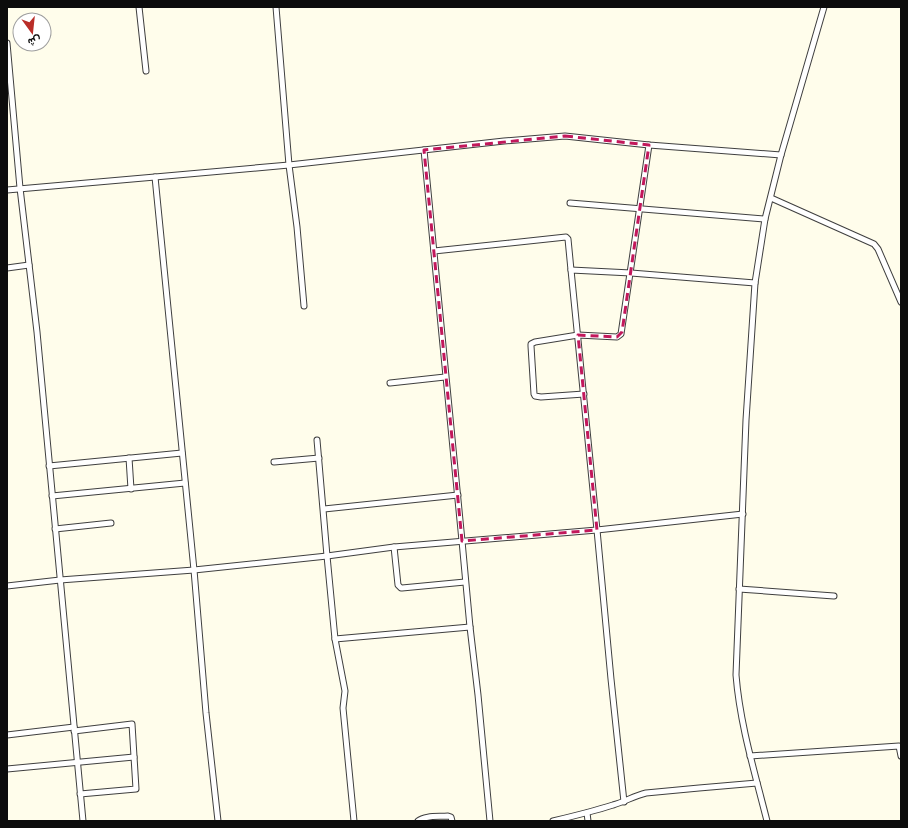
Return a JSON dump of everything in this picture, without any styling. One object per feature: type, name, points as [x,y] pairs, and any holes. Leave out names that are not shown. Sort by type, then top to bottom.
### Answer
[{"type":"street","points":[[139,7],[146,71]]},
{"type":"street","points":[[276,7],[289,165],[297,226],[304,306]]},
{"type":"street","points":[[767,821],[750,756],[739,702],[736,675],[746,420],[755,283],[765,220],[781,155],[824,7]]},
{"type":"street","points":[[7,43],[20,188],[37,340],[82,821]]},
{"type":"street","points":[[7,190],[289,165],[504,141],[565,136],[649,145],[781,155]]},
{"type":"street","points":[[584,394],[541,397],[535,396],[531,344],[537,341],[578,335],[616,337],[621,334],[649,145]]},
{"type":"street","points":[[424,150],[465,582],[490,821]]},
{"type":"street","points":[[155,177],[194,570],[206,712],[218,821]]},
{"type":"street","points":[[771,198],[874,244],[878,249],[901,302]]},
{"type":"street","points":[[570,203],[765,220]]},
{"type":"street","points":[[434,251],[566,237],[568,239],[624,802]]},
{"type":"street","points":[[7,268],[29,265]]},
{"type":"street","points":[[571,270],[755,283]]},
{"type":"street","points":[[390,383],[445,377]]},
{"type":"street","points":[[317,440],[335,639],[345,691],[343,708],[354,821]]},
{"type":"street","points":[[49,466],[182,453]]},
{"type":"street","points":[[129,458],[131,488]]},
{"type":"street","points":[[274,462],[319,458]]},
{"type":"street","points":[[52,496],[185,483]]},
{"type":"street","points":[[324,509],[458,496]]},
{"type":"street","points":[[7,586],[60,580],[194,570],[327,556],[394,547],[597,530],[743,514]]},
{"type":"street","points":[[55,529],[111,523]]},
{"type":"street","points":[[394,547],[398,584],[400,588],[465,582]]},
{"type":"street","points":[[739,589],[834,596]]},
{"type":"street","points":[[335,639],[470,627]]},
{"type":"street","points":[[7,735],[132,724],[136,789],[80,794]]},
{"type":"street","points":[[750,756],[900,746],[901,756]]},
{"type":"street","points":[[7,769],[134,757]]},
{"type":"street","points":[[553,821],[624,802],[646,793],[757,783]]},
{"type":"street","points":[[587,813],[588,821]]},
{"type":"street","points":[[418,821],[425,818],[448,816],[451,817],[452,821]]},
{"type":"highlighted area","points":[[565,136],[649,145],[622,332],[617,337],[578,335],[597,530],[462,541],[424,150]]}]
